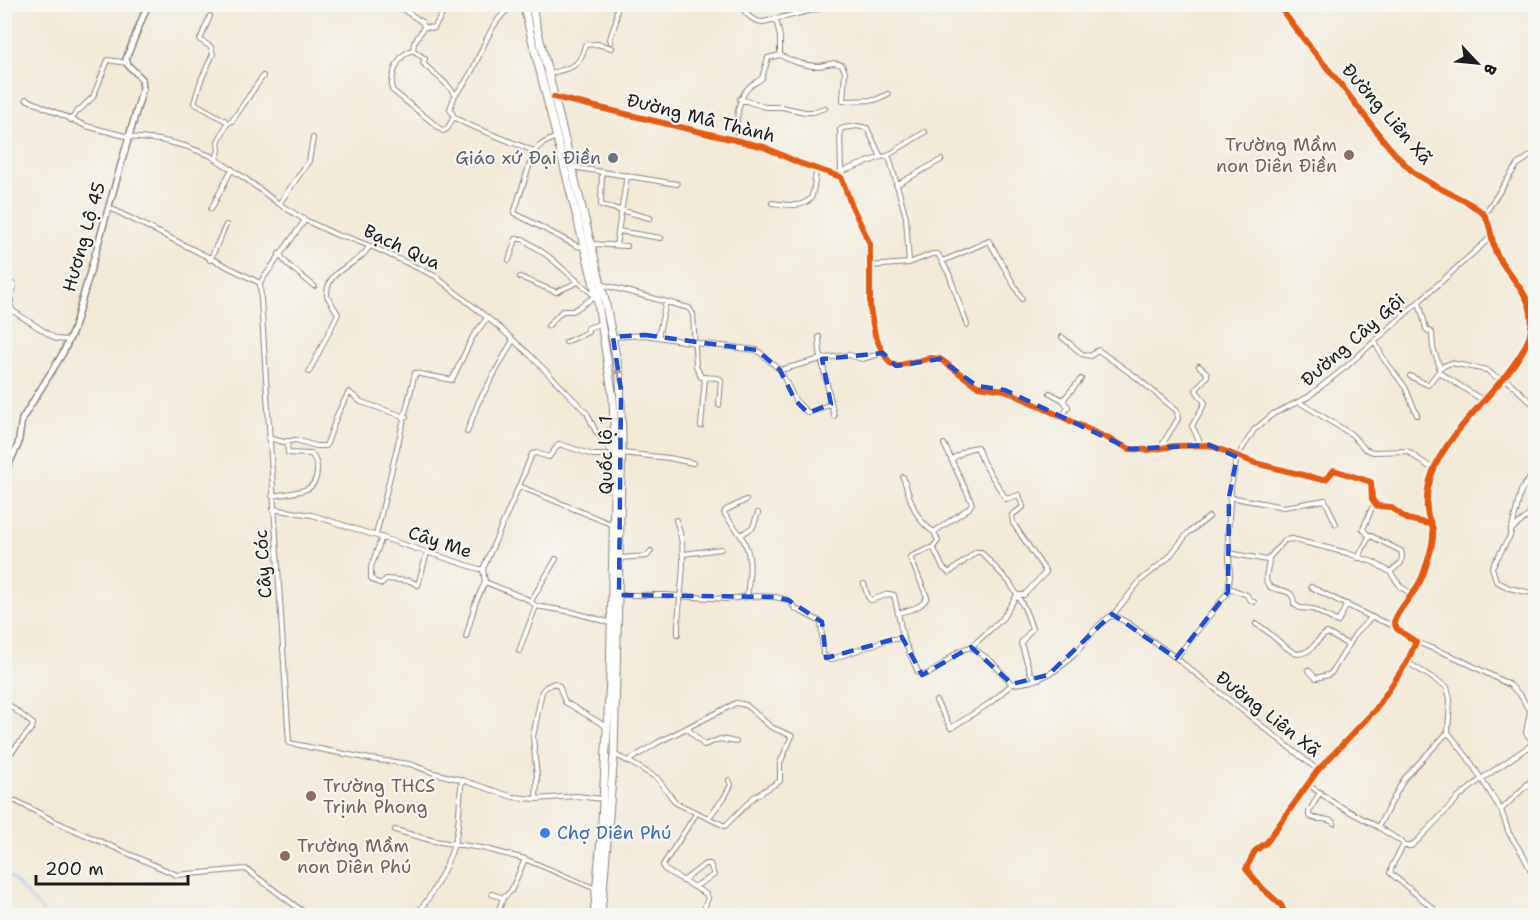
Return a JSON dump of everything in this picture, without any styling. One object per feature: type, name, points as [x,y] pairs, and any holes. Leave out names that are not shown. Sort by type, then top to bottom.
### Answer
[{"type":"highway","name":"Quốc lộ 1","points":[[523,4],[556,137],[600,284],[613,337],[621,390],[613,525],[614,754],[601,915]]},
{"type":"highway","name":"Quốc lộ 1","points":[[531,4],[572,167],[602,323],[613,398],[618,454],[619,595],[615,623],[594,915]]},
{"type":"street","points":[[71,120],[93,97],[108,60],[127,63],[130,46],[148,4]]},
{"type":"street","points":[[395,4],[420,19],[424,27]]},
{"type":"street","points":[[424,27],[434,28],[448,4]]},
{"type":"street","points":[[515,4],[498,18],[467,82],[455,95],[450,109],[454,117],[473,128],[495,134],[534,151]]},
{"type":"street","points":[[548,74],[576,66],[582,59],[585,45],[611,45],[610,39],[616,21],[617,4]]},
{"type":"street","points":[[740,4],[748,17],[756,22],[838,4]]},
{"type":"street","name":"Đường Liên Xã","points":[[1278,4],[1364,114],[1413,172],[1484,214]]},
{"type":"street","points":[[210,16],[200,39],[211,47],[213,54],[194,103],[226,121],[227,124]]},
{"type":"street","points":[[776,19],[780,37],[780,55]]},
{"type":"street","points":[[413,50],[414,43],[424,27]]},
{"type":"street","points":[[413,50],[425,59],[423,63],[450,86],[455,95]]},
{"type":"street","points":[[413,50],[404,54],[394,70],[392,90],[443,131],[447,129],[454,117]]},
{"type":"street","points":[[738,140],[736,132],[740,99],[751,85],[762,78],[768,58],[780,55],[793,61],[815,66],[836,62],[842,65],[845,72],[843,101],[875,100],[888,94]]},
{"type":"street","name":"Hương Lộ 45","points":[[4,474],[18,445],[22,419],[69,340],[144,85],[141,76],[127,63]]},
{"type":"street","points":[[216,159],[219,150],[218,142],[227,124],[232,121],[263,76]]},
{"type":"street","name":"Đường Mâ Thành","points":[[554,97],[738,140],[770,149],[799,163],[841,174]]},
{"type":"street","name":"Bạch Qua","points":[[26,99],[71,120],[129,137],[160,140],[185,146],[216,159],[305,220],[339,236],[375,248],[435,276],[513,340],[583,409],[599,437],[618,454]]},
{"type":"street","points":[[740,99],[765,107],[788,107],[805,112],[825,108]]},
{"type":"street","points":[[881,157],[867,128],[857,126],[840,130],[841,174],[851,204],[870,244],[870,309],[875,335],[883,354],[890,363],[896,366],[932,358],[940,359],[977,386],[1005,390],[1130,449],[1202,445],[1217,447],[1237,457],[1272,468],[1324,480],[1334,470],[1371,482],[1374,503],[1363,529],[1401,551],[1401,563],[1390,572]]},
{"type":"street","points":[[841,174],[887,156],[925,132]]},
{"type":"street","points":[[556,137],[534,151],[514,213],[577,246],[627,246]]},
{"type":"street","points":[[279,204],[309,161],[313,138]]},
{"type":"street","points":[[1395,626],[1396,617],[1421,583],[1426,566],[1433,535],[1427,511],[1427,498],[1434,470],[1449,443],[1503,377],[1529,339],[1534,309],[1529,297],[1497,254],[1484,214],[1517,165],[1536,152]]},
{"type":"street","points":[[887,156],[906,218],[909,262]]},
{"type":"street","points":[[896,185],[941,160]]},
{"type":"street","points":[[572,167],[677,184]]},
{"type":"street","points":[[772,203],[789,206],[808,201],[812,196],[817,168]]},
{"type":"street","points":[[211,209],[232,169]]},
{"type":"street","points":[[602,172],[601,205],[650,218]]},
{"type":"street","points":[[616,245],[627,175]]},
{"type":"street","points":[[108,207],[260,283],[305,220]]},
{"type":"street","points":[[210,260],[226,225]]},
{"type":"street","points":[[618,231],[660,238]]},
{"type":"street","name":"Đường Cây Gội","points":[[1229,588],[1229,497],[1237,457],[1248,439],[1260,424],[1273,414],[1308,397],[1375,342],[1491,237]]},
{"type":"street","points":[[509,260],[516,239],[523,239],[548,255],[596,297],[573,311],[562,311],[549,326]]},
{"type":"street","points":[[943,261],[989,242],[1022,299]]},
{"type":"street","points":[[309,372],[338,314],[327,296],[326,290],[330,280],[340,269],[360,259],[369,247]]},
{"type":"street","points":[[279,254],[288,265],[314,286]]},
{"type":"street","points":[[869,266],[909,262],[938,254],[960,302],[967,325]]},
{"type":"street","points":[[520,277],[556,292],[578,282]]},
{"type":"street","points":[[4,279],[14,285],[10,305],[13,311],[56,339],[69,340]]},
{"type":"street","name":"Cây Cóc","points":[[260,283],[289,743],[370,759],[410,764],[462,780]]},
{"type":"street","points":[[600,284],[689,308],[692,311],[696,366],[699,374],[721,380],[719,405]]},
{"type":"street","points":[[1419,301],[1425,327],[1432,333],[1433,348],[1439,358],[1439,369]]},
{"type":"street","points":[[658,337],[666,302]]},
{"type":"street","points":[[376,535],[416,374],[452,380],[472,338],[487,318]]},
{"type":"street","points":[[566,342],[588,332],[590,326],[602,323]]},
{"type":"street","points":[[613,337],[645,335],[757,350],[780,370],[795,400],[808,413],[831,404]]},
{"type":"street","points":[[819,337],[834,416]]},
{"type":"street","points":[[1062,337],[1077,351],[1087,356],[1091,356],[1098,350],[1136,377],[1177,411],[1178,419],[1159,449]]},
{"type":"street","points":[[467,432],[474,412],[513,340]]},
{"type":"street","points":[[1375,342],[1383,358],[1405,387],[1417,415]]},
{"type":"street","points":[[780,370],[822,359],[849,356],[862,359],[883,354]]},
{"type":"street","points":[[1410,375],[1428,385],[1439,369],[1451,363],[1487,370],[1494,376],[1503,377],[1536,407]]},
{"type":"street","points":[[1199,366],[1208,376],[1196,390],[1205,403],[1192,426],[1202,445]]},
{"type":"street","points":[[1439,369],[1484,401]]},
{"type":"street","points":[[701,426],[705,377]]},
{"type":"street","points":[[1063,400],[1081,379]]},
{"type":"street","points":[[268,438],[296,440],[320,447],[327,445],[338,413],[349,392],[361,402],[406,417]]},
{"type":"street","points":[[1050,393],[1063,400],[1068,407],[1062,417]]},
{"type":"street","points":[[1299,402],[1351,434],[1369,451],[1403,450],[1434,470]]},
{"type":"street","points":[[272,496],[306,489],[313,482],[318,470],[318,463],[311,454],[288,453],[287,441]]},
{"type":"street","name":"Cây Me","points":[[273,508],[312,515],[458,564],[483,569],[532,454],[549,457],[560,444],[593,455],[618,454]]},
{"type":"street","points":[[934,532],[971,506],[944,444]]},
{"type":"street","points":[[952,459],[968,449],[977,447],[983,462],[1006,499],[1019,495],[1021,498],[1023,507],[1012,515],[1013,523],[1046,572],[1024,595],[1017,595]]},
{"type":"street","points":[[618,454],[669,458],[693,463]]},
{"type":"street","points":[[1536,469],[1525,484],[1504,549],[1492,567],[1496,581],[1509,588],[1536,594]]},
{"type":"street","points":[[898,613],[916,608],[925,601],[927,597],[910,557],[933,547],[938,541],[934,532],[923,524],[914,510],[903,477]]},
{"type":"street","points":[[1511,531],[1529,515],[1534,503],[1536,494],[1525,484]]},
{"type":"street","points":[[519,486],[613,525]]},
{"type":"street","points":[[1229,497],[1284,507],[1325,501],[1336,524]]},
{"type":"street","points":[[746,500],[724,513],[745,543],[750,561],[747,597]]},
{"type":"street","points":[[1374,503],[1377,506],[1393,509],[1407,519],[1430,524]]},
{"type":"street","points":[[741,536],[753,527],[758,513]]},
{"type":"street","points":[[936,701],[948,724],[951,728],[955,728],[1012,684],[1048,675],[1059,668],[1079,650],[1102,622],[1113,615],[1140,581],[1168,558],[1188,533],[1209,516]]},
{"type":"street","points":[[676,520],[684,554],[683,579],[679,596],[678,634]]},
{"type":"street","points":[[1358,558],[1370,535]]},
{"type":"street","points":[[382,537],[372,567],[371,578],[382,584],[386,579],[391,578],[418,585],[427,553]]},
{"type":"street","points":[[1347,604],[1338,622],[1313,609],[1298,607],[1294,604],[1292,595],[1269,587],[1266,583],[1269,560],[1280,544],[1292,539],[1358,558],[1390,572],[1401,587],[1413,595]]},
{"type":"street","points":[[933,547],[943,568],[949,573],[976,552],[981,552],[1010,583],[1025,608],[1032,629],[1021,645],[1030,672],[1035,679]]},
{"type":"street","points":[[684,554],[721,549]]},
{"type":"street","points":[[620,558],[647,556],[651,551]]},
{"type":"street","points":[[1229,553],[1269,560]]},
{"type":"street","points":[[531,601],[556,559]]},
{"type":"street","points":[[466,637],[475,604],[485,582],[483,569]]},
{"type":"street","points":[[485,582],[531,601],[536,606],[615,623]]},
{"type":"street","points":[[864,584],[871,600],[889,594],[894,595],[903,638],[918,672],[922,675],[930,673],[962,649],[971,647],[983,638],[1002,619],[1017,595]]},
{"type":"street","points":[[1311,587],[1395,626],[1416,642],[1457,658],[1509,685],[1521,696],[1533,715],[1526,729],[1535,745],[1480,780],[1450,805],[1417,841],[1411,846],[1403,846]]},
{"type":"street","points":[[1176,658],[1226,596],[1229,588],[1247,596],[1254,602]]},
{"type":"street","points":[[619,595],[784,599],[801,612],[821,622],[824,654],[830,660],[886,640],[903,638]]},
{"type":"street","points":[[519,651],[536,606]]},
{"type":"street","name":"Đường Liên Xã","points":[[1113,615],[1128,623],[1176,658],[1318,770],[1376,709],[1407,662],[1416,642]]},
{"type":"street","points":[[1308,670],[1316,678],[1328,675],[1356,633],[1372,617]]},
{"type":"street","points":[[1256,624],[1270,632],[1297,654],[1313,649],[1323,634],[1327,633],[1349,645]]},
{"type":"street","points":[[971,647],[991,661],[1012,684]]},
{"type":"street","points":[[1378,826],[1404,779],[1448,732],[1450,699],[1447,687],[1407,662]]},
{"type":"street","points":[[536,799],[537,777],[533,737],[541,697],[546,687],[554,683],[558,685],[565,702],[607,727]]},
{"type":"street","points":[[4,701],[28,719],[33,726],[4,760]]},
{"type":"street","points":[[614,754],[657,778],[676,803],[725,826],[754,797],[780,781],[780,763],[792,736],[771,727],[750,707],[741,704],[731,705],[649,747],[628,761]]},
{"type":"street","points":[[687,728],[704,745],[720,739],[736,742]]},
{"type":"street","points":[[1448,732],[1468,758],[1501,810],[1509,833],[1536,881]]},
{"type":"street","points":[[1279,915],[1281,905],[1251,877],[1246,869],[1247,865],[1255,851],[1267,842],[1318,770]]},
{"type":"street","points":[[1501,810],[1536,776]]},
{"type":"street","points":[[415,915],[429,896],[454,844],[458,830],[462,780],[513,797],[536,799],[576,796],[604,799]]},
{"type":"street","points":[[709,817],[731,785],[729,780]]},
{"type":"street","points":[[1527,784],[1536,793]]},
{"type":"street","points":[[1309,785],[1334,803],[1397,838],[1403,846]]},
{"type":"street","points":[[1320,792],[1308,813],[1309,816],[1334,823]]},
{"type":"street","points":[[4,806],[9,801],[16,801],[54,821],[177,875],[246,869],[309,915]]},
{"type":"street","points":[[696,814],[664,862],[664,869],[708,896],[701,915]]},
{"type":"street","points":[[395,830],[525,859],[597,890]]},
{"type":"street","points":[[1403,846],[1390,873],[1434,908],[1436,915]]},
{"type":"street","points":[[497,915],[503,898],[511,891],[525,859]]},
{"type":"street","points":[[683,880],[705,864],[710,864],[714,875],[694,887]]},
{"type":"street","points":[[492,894],[503,898]]},
{"type":"highlighted area","points":[[645,335],[757,350],[780,370],[795,400],[808,413],[831,404],[822,359],[883,353],[896,366],[940,359],[977,386],[1005,390],[1130,449],[1209,445],[1237,457],[1229,497],[1228,592],[1176,658],[1112,614],[1048,675],[1012,684],[971,647],[922,675],[902,637],[826,658],[822,622],[788,600],[775,597],[619,595],[621,390],[613,337]]},
{"type":"waterway","points":[[4,870],[47,916]]},
{"type":"cycle path","points":[[1278,4],[1378,134],[1403,162],[1419,177],[1472,205],[1485,216],[1497,255],[1524,293],[1531,313],[1529,338],[1522,352],[1503,379],[1458,431],[1435,466],[1427,501],[1433,542],[1421,579],[1394,622],[1397,629],[1416,642],[1407,662],[1376,709],[1318,770],[1267,842],[1255,851],[1246,869],[1281,905],[1283,909],[1279,916]]},
{"type":"cycle path","points":[[554,97],[764,147],[799,163],[841,177],[870,244],[870,309],[875,335],[883,353],[890,363],[896,366],[931,358],[940,359],[977,386],[1005,390],[1130,449],[1148,450],[1174,446],[1209,445],[1255,463],[1319,479],[1326,479],[1334,470],[1371,482],[1372,499],[1377,506],[1390,507],[1407,519],[1430,524]]},
{"type":"place","name":"Trường Mầm non Diên Điền","points":[[1349,155]]},
{"type":"place","name":"Giáo xứ Đại Điền","points":[[613,158]]},
{"type":"place","name":"Trường THCS Trịnh Phong","points":[[311,796]]},
{"type":"place","name":"Chợ Diên Phú","points":[[545,833]]},
{"type":"place","name":"Trường Mầm non Diên Phú","points":[[285,856]]}]
